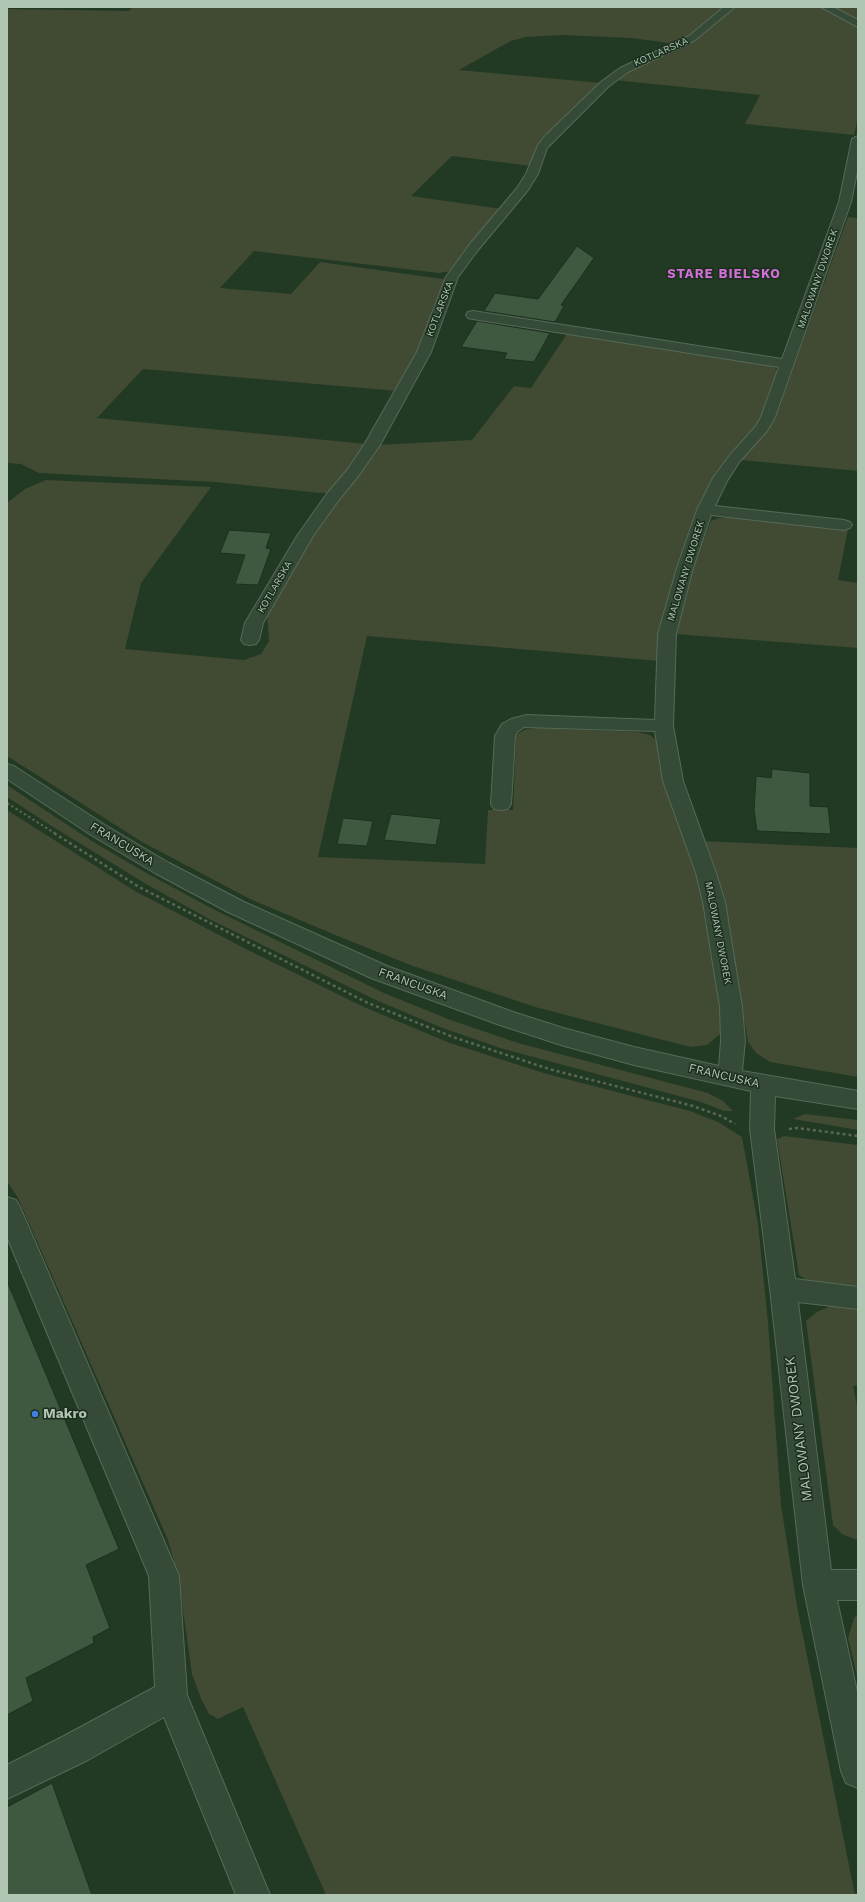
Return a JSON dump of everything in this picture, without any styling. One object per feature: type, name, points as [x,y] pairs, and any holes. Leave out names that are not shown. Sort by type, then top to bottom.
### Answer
[{"type":"street","name":"KOTLARSKA","points":[[250,640],[254,623],[305,536],[332,498],[354,472],[375,439],[424,352],[452,277],[474,247],[522,190],[532,174],[542,146],[605,84],[624,70],[643,60],[679,46],[692,38],[730,7]]},
{"type":"street","points":[[826,7],[858,24]]},
{"type":"street","name":"MALOWANY DWOREK","points":[[730,1077],[733,1041],[731,1007],[714,902],[706,873],[673,781],[664,726],[667,634],[685,568],[705,510],[719,481],[735,458],[762,428],[768,417],[845,202],[858,139]]},
{"type":"street","points":[[473,315],[788,364]]},
{"type":"street","points":[[705,510],[844,525]]},
{"type":"street","points":[[501,804],[505,736],[509,728],[518,723],[527,721],[664,726]]},
{"type":"street","name":"FRANCUSKA","points":[[7,770],[98,830],[162,868],[236,907],[379,972],[505,1018],[561,1036],[634,1056],[763,1084],[858,1100]]},
{"type":"street","name":"MALOWANY DWOREK","points":[[763,1084],[762,1129],[783,1289],[818,1585],[858,1771]]},
{"type":"street","points":[[7,1208],[164,1576],[171,1695],[253,1895]]},
{"type":"street","points":[[783,1289],[858,1298]]},
{"type":"street","points":[[818,1585],[858,1586]]},
{"type":"street","points":[[7,1782],[76,1748],[171,1695]]},
{"type":"green space","points":[[133,7],[727,7],[715,18],[676,45],[631,38],[560,35],[526,37],[511,41],[459,70],[602,83],[531,166],[452,156],[411,196],[502,209],[451,271],[439,273],[254,251],[220,288],[291,294],[320,262],[443,279],[445,281],[420,351],[397,391],[143,369],[97,418],[367,444],[334,489],[327,493],[320,493],[215,482],[39,473],[21,464],[7,463],[7,9],[129,11]]},
{"type":"green space","points":[[734,7],[822,7],[858,27],[858,117],[854,135],[745,124],[760,95],[614,80],[645,60],[682,47],[696,39]]},
{"type":"green space","points":[[832,7],[858,7],[858,21]]},
{"type":"green space","points":[[848,217],[858,218],[858,471],[741,460],[768,430],[775,418]]},
{"type":"green space","points":[[569,331],[756,361],[774,367],[779,372],[763,413],[756,425],[730,454],[714,478],[699,508],[677,567],[668,600],[659,661],[367,636],[318,857],[485,864],[488,810],[513,810],[516,735],[524,730],[536,728],[637,732],[650,735],[657,741],[706,901],[723,1025],[720,1034],[707,1045],[691,1047],[535,1007],[413,966],[340,937],[250,899],[142,842],[7,756],[7,503],[25,489],[46,480],[211,487],[141,583],[125,649],[244,660],[261,654],[269,641],[267,611],[305,539],[377,445],[472,440],[514,386],[531,388]]},
{"type":"green space","points":[[729,517],[848,529],[838,580],[858,583],[858,648],[675,634],[692,569],[711,521]]},
{"type":"green space","points":[[7,785],[92,841],[141,870],[211,908],[384,993],[448,1019],[518,1043],[708,1093],[723,1101],[733,1111],[724,1111],[701,1102],[500,1048],[440,1027],[378,1001],[211,920],[146,884],[7,797]]},
{"type":"green space","points":[[7,810],[135,891],[246,949],[364,1007],[450,1043],[547,1074],[690,1111],[718,1122],[742,1137],[758,1224],[768,1322],[781,1505],[797,1606],[855,1895],[326,1895],[243,1707],[218,1719],[209,1714],[202,1701],[192,1674],[178,1575],[168,1540],[18,1198],[7,1181]]},
{"type":"green space","points":[[702,841],[858,848],[858,1077],[770,1062],[756,1053],[748,1042],[741,1000],[713,874]]},
{"type":"green space","points":[[805,1114],[858,1120],[858,1130],[793,1119]]},
{"type":"green space","points":[[784,1136],[858,1145],[858,1289],[808,1281],[799,1275],[777,1139]]},
{"type":"green space","points":[[833,1305],[858,1305],[858,1385],[853,1386],[858,1411],[858,1539],[842,1534],[833,1525],[806,1321],[817,1312]]},
{"type":"green space","points":[[858,1614],[858,1680],[848,1638],[854,1618]]},
{"type":"building","points":[[577,246],[594,258],[561,305],[564,306],[555,322],[484,311],[495,293],[538,299]]},
{"type":"building","points":[[477,321],[550,333],[534,362],[504,359],[507,353],[461,347]]},
{"type":"building","points":[[229,530],[271,533],[266,548],[271,549],[258,585],[235,584],[245,555],[220,553]]},
{"type":"building","points":[[772,769],[810,773],[810,806],[828,807],[831,834],[757,831],[754,810],[756,776],[771,778]]},
{"type":"building","points":[[391,814],[441,819],[436,845],[384,840]]},
{"type":"building","points":[[343,818],[373,821],[367,846],[337,844]]},
{"type":"building","name":"Makro","points":[[7,1281],[119,1549],[86,1565],[110,1628],[93,1637],[94,1643],[26,1678],[33,1701],[7,1715]]},
{"type":"building","points":[[52,1783],[92,1895],[7,1895],[7,1807]]},
{"type":"place","name":"Makro","points":[[35,1414]]},
{"type":"district","name":"STARE BIELSKO","points":[[724,274]]}]
